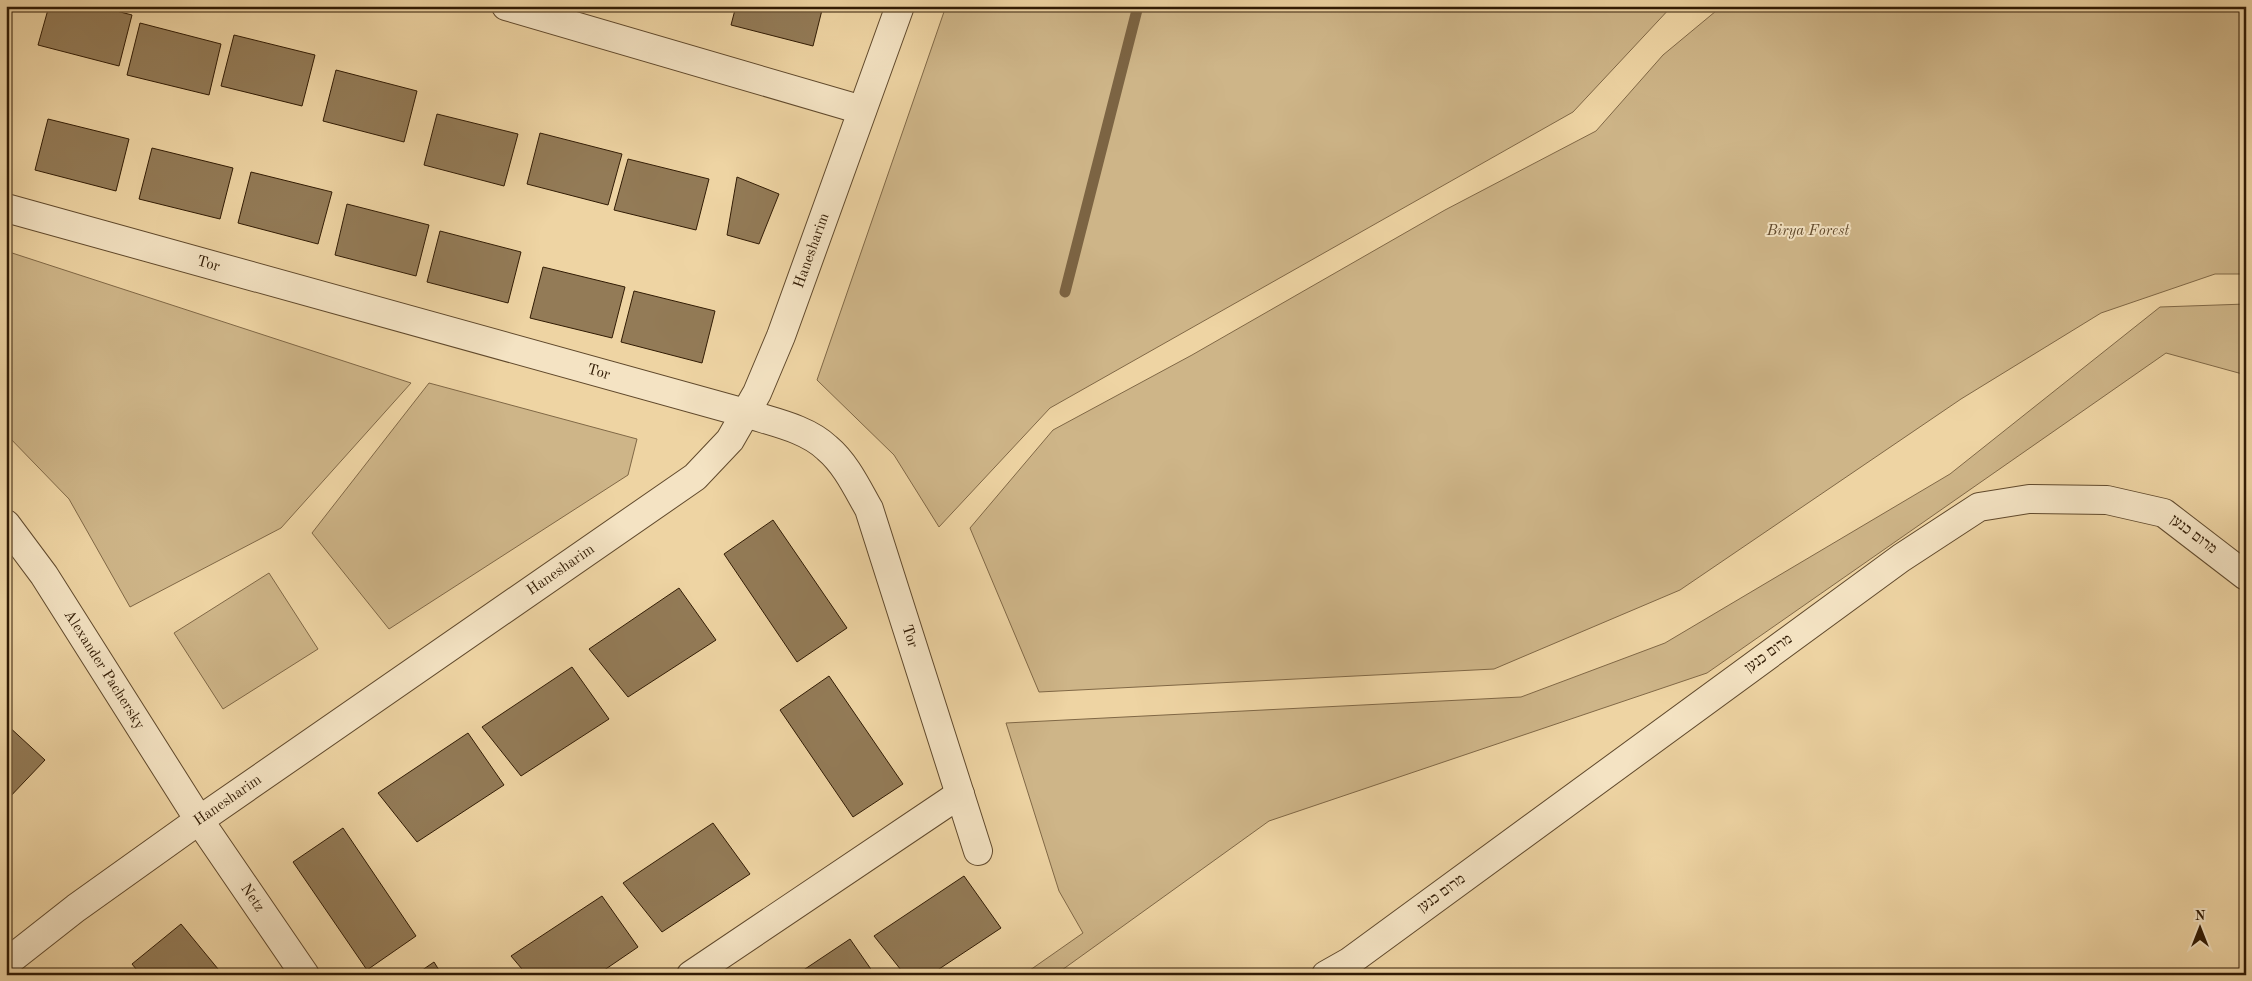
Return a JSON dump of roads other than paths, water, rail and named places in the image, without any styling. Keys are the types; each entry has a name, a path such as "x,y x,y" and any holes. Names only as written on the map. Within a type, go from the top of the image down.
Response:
{"street":[{"path":"506,6 862,110"},
{"name":"Hanesharim","path":"6,963 76,908 199,820 695,477 730,440 757,392 781,336 900,6"},
{"name":"Tor","path":"6,208 745,413 806,435 827,447 850,474 869,509 978,851"},
{"name":"מרום כנען","path":"1326,975 1349,962 1901,558 1980,507 2029,498 2107,500 2164,514 2246,576"},
{"name":"Alexander Pachersky","path":"6,524 44,575 199,820"},
{"path":"691,975 960,794"},
{"name":"Netz","path":"199,820 304,975"}],"waterway":[{"path":"1065,292 1138,6"}],"park label":[{"name":"Birya Forest","path":"1808,231"}]}
